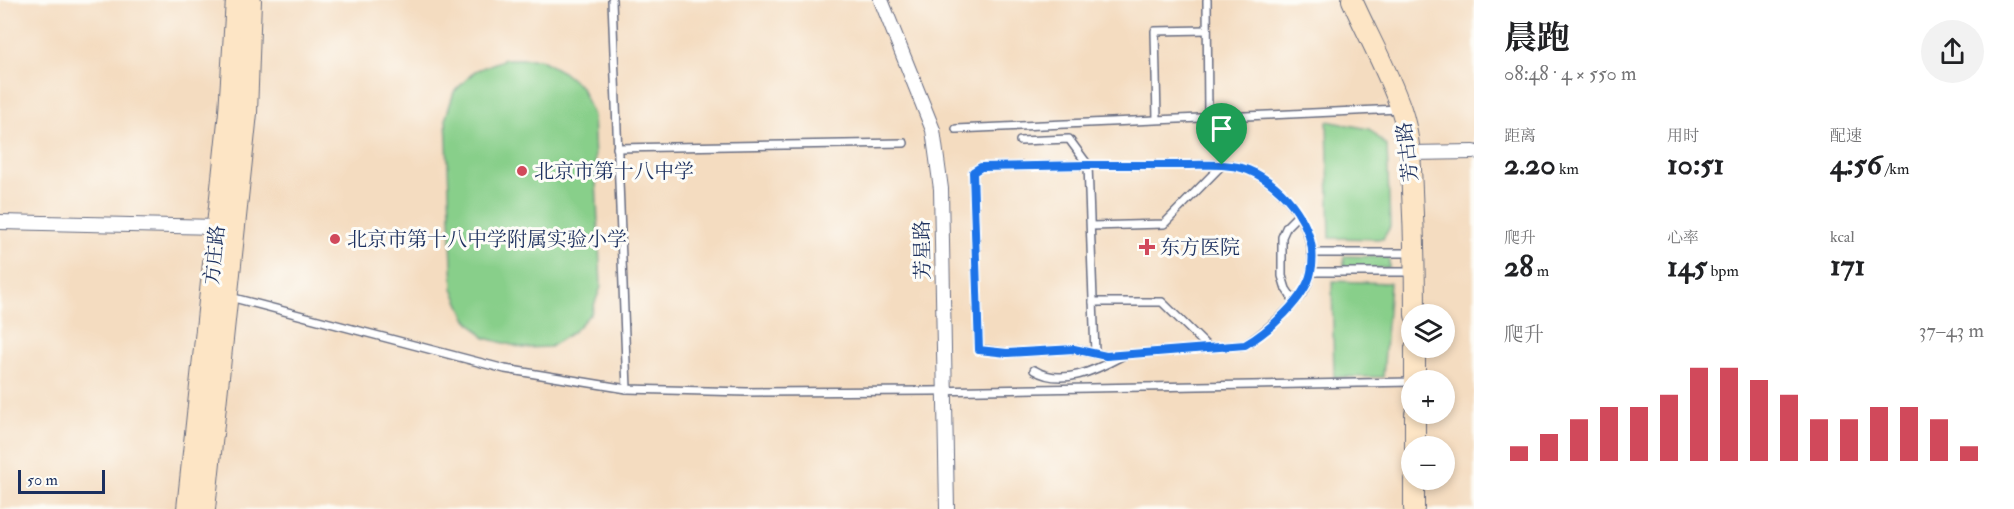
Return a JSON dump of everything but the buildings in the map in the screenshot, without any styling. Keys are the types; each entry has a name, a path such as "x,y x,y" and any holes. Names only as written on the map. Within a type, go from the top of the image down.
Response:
{"main road":[{"name":"方庄路","path":"187,509 229,112 236,0"},
{"name":"方庄路","path":"205,509 247,113 251,0"},
{"name":"芳古路","path":"1352,0 1401,109 1410,153 1415,304"},
{"path":"1414,490 1414,509"}],"street":[{"name":"芳星路","path":"881,0 933,130 941,189 947,509"},
{"path":"1410,153 1474,152"},
{"path":"0,222 217,227"}],"lane":[{"path":"612,0 627,389"},
{"path":"1207,0 1208,117"},
{"path":"1157,119 1155,31 1207,30"},
{"path":"956,129 1401,109"},
{"path":"1020,141 1069,139 1089,165 1095,353"},
{"path":"617,148 904,143"},
{"path":"1090,226 1164,224 1222,165"},
{"path":"1222,165 1247,169 1271,183 1294,206 1310,240 1311,272 1304,291 1263,335 1245,345 1106,356 1074,349 1007,353 979,350 973,172 981,167 1222,165"},
{"path":"1294,302 1286,289 1282,276 1282,237 1287,226 1298,215"},
{"path":"1311,253 1414,253"},
{"path":"1311,272 1415,272"},
{"path":"228,297 505,369 627,389 747,392 944,391 1401,381"},
{"path":"1093,302 1162,302 1209,348"},
{"path":"1034,370 1045,376 1072,377 1098,369 1124,355"}],"green space":[{"name":"北京市第十八中学","path":"505,59 539,59 563,72 581,87 593,116 601,287 591,313 573,332 550,347 523,348 485,338 466,318 453,289 446,117 454,92 475,71"},
{"path":"1327,121 1369,129 1387,146 1390,227 1383,239 1330,238"},
{"path":"1344,256 1389,257 1389,268 1344,268"},
{"path":"1332,281 1390,283 1383,377 1334,377"}],"place":[{"name":"北京市第十八中学","path":"522,171"},
{"name":"北京市第十八中学附属实验小学","path":"335,239"},
{"name":"东方医院","path":"1147,247"}],"route":[{"path":"1222,165 1247,169 1271,183 1294,206 1310,240 1311,272 1304,291 1263,335 1245,345 1106,356 1074,349 1007,353 979,350 973,172 981,167 1222,165"}]}
